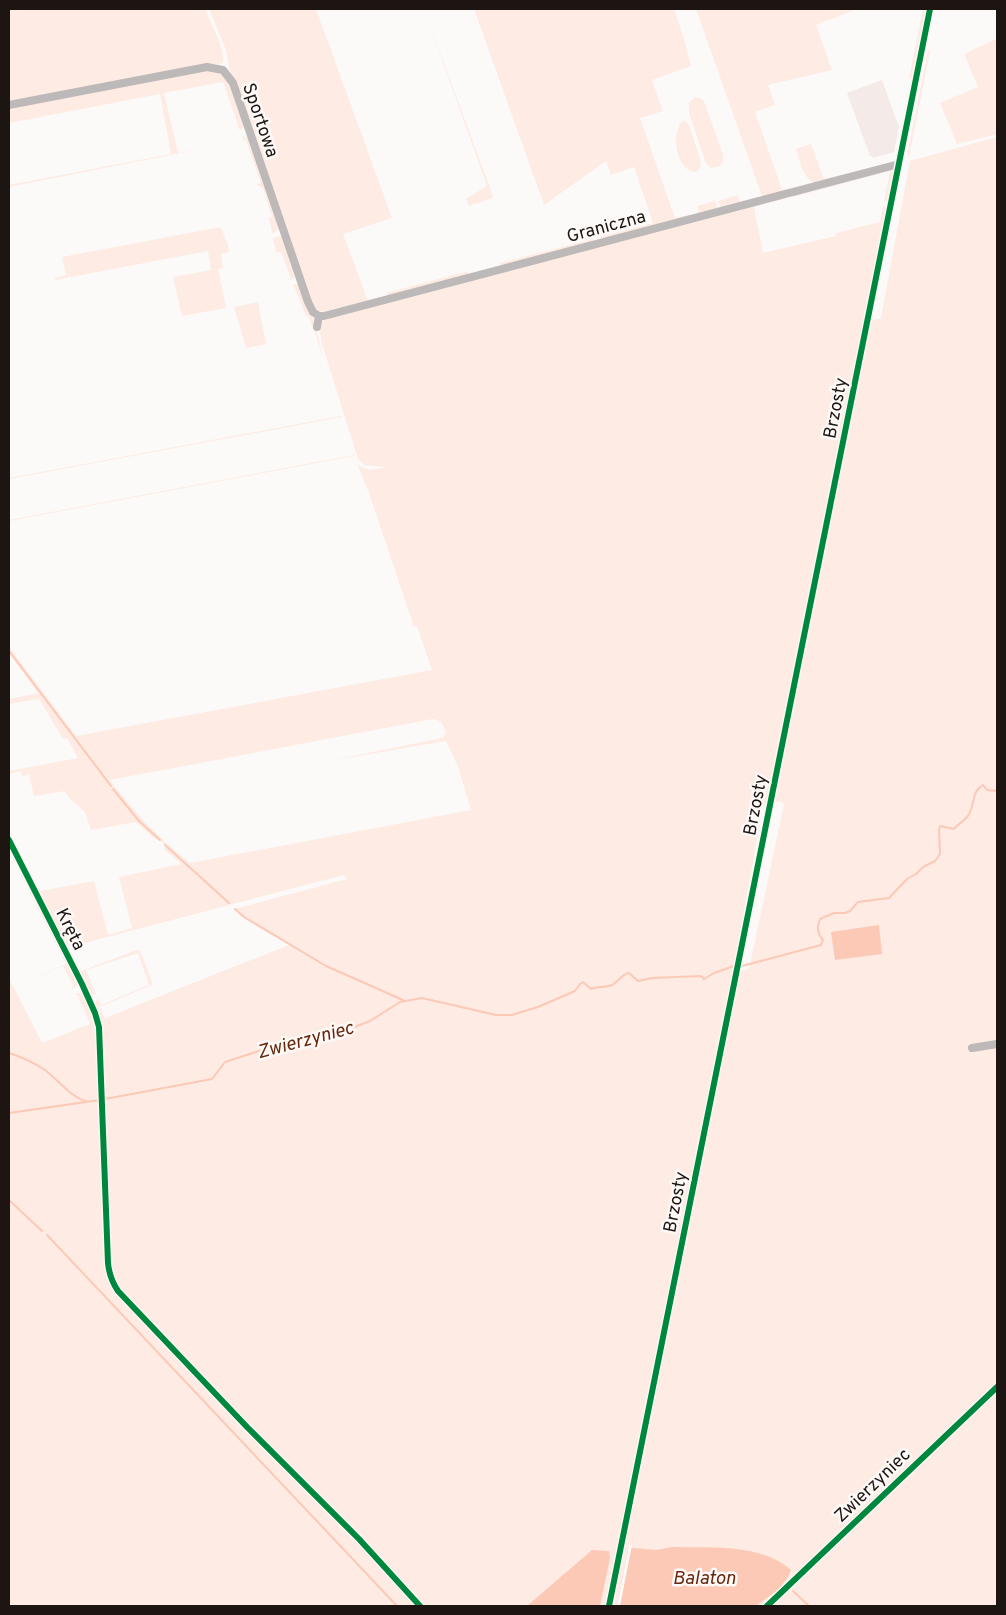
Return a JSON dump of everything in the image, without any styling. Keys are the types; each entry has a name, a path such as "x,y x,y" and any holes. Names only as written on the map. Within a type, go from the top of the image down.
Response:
{"street":[{"name":"Brzosty","path":"609,1606 930,9"},
{"name":"Sportowa","path":"9,104 207,67 223,70 233,83 308,302 313,312 319,316"},
{"name":"Graniczna","path":"319,316 899,164"},
{"path":"317,327 319,316"},
{"name":"Kręta","path":"9,840 82,984 95,1013 100,1033 108,1263 109,1273 114,1285 124,1298 247,1427 359,1539 420,1606"},
{"path":"972,1048 997,1044"},
{"name":"Zwierzyniec","path":"767,1606 997,1387"}],"shaded area":[{"path":"9,9 205,9 220,43 223,62 9,102"},
{"path":"209,9 316,9 392,218 343,234 368,301 324,312 319,311 311,304 229,68 226,50"},
{"path":"424,9 493,196 469,206 466,199 487,186"},
{"path":"474,9 674,9 691,66 652,80 663,111 640,118 675,218 689,215 688,217 601,240 599,237 653,223 634,167 611,175 606,161 544,205"},
{"path":"696,9 857,9 816,25 832,70 768,85 775,105 755,112 782,190 790,188 789,190 721,208 718,201 737,195 740,202 762,196"},
{"path":"923,9 927,9 913,77 909,78"},
{"path":"996,39 997,134 957,144 940,103 978,87 964,54"},
{"path":"928,51 930,51 909,157 907,155"},
{"path":"205,70 218,72 228,80 244,127 240,131 223,82 164,93 178,153 213,146 9,187 9,185 171,154 160,94 9,123 9,107"},
{"path":"882,80 899,127 894,152 873,158 870,156 847,93"},
{"path":"695,97 704,101 723,155 723,161 720,166 711,168 706,163 689,113 689,103"},
{"path":"683,120 689,125 701,162 697,172 690,171 684,166 677,151 677,134"},
{"path":"242,136 248,138 278,226 277,231 272,233 269,218 272,217 263,188 256,184 261,183 246,140 243,141"},
{"path":"997,137 997,1606 9,1606 9,979 42,1043 90,1024 78,996 75,994 83,992 95,1022 99,1103 106,1102 94,1004 98,998 101,1005 149,985 138,953 86,970 96,995 90,994 70,955 71,952 81,971 137,950 140,951 152,985 99,1007 105,1018 289,945 242,917 234,909 347,879 344,875 73,946 66,946 32,881 34,879 40,891 94,881 108,935 132,928 119,877 181,864 165,850 165,845 160,840 155,839 136,822 91,830 85,812 71,800 65,791 34,796 29,775 22,776 21,771 9,774 9,771 78,758 67,738 63,739 39,699 9,704 9,699 38,693 9,653 9,647 76,736 432,670 417,626 412,627 413,624 357,463 366,469 385,467 364,465 358,459 322,344 320,333 323,321 326,318 786,197 754,207 763,253 836,236 836,233 880,222 883,206 886,208 863,323 881,318 910,161","holes":["433,719 441,722 443,726 446,734 442,738 328,761 446,741 458,767 471,810 190,863 147,824 110,780","780,801 784,804 749,969 733,972 763,806"]},
{"path":"811,144 824,179 867,168 814,183 804,172 796,149"},
{"path":"890,170 894,174 889,200 884,202 890,171 793,197 793,195"},
{"path":"715,201 718,209 696,213 699,212 697,206"},
{"path":"221,227 229,252 221,254 223,268 218,269 226,308 182,316 173,277 211,270 208,251 55,280 55,278 66,275 62,257"},
{"path":"280,236 295,278 291,279 281,252 276,252 273,238"},
{"path":"593,239 593,242 501,266 500,263"},
{"path":"468,272 468,275 388,296 386,293"},
{"path":"293,284 298,285 315,323 324,361 316,335"},
{"path":"258,302 266,344 246,348 234,307"},
{"path":"342,417 9,479 9,478"},
{"path":"354,456 9,521 9,520"},
{"path":"9,846 79,984 72,989 73,985 63,966 13,986 66,964 9,851"}],"water":[{"path":"879,925 882,954 835,960 831,932"},
{"name":"Balaton","path":"672,1547 750,1551 778,1561 791,1570 779,1589 756,1606 617,1606 628,1549 656,1550"},
{"path":"592,1550 609,1551 610,1558 600,1606 527,1606"}],"pier":[{"path":"629,1545 632,1545 620,1606 617,1606"}],"waterway":[{"path":"9,651 111,786"},
{"name":"Zwierzyniec","path":"742,966 821,945 823,940 818,930 820,919 834,913 850,911 858,902 889,898 907,879 935,861 940,854 940,826 954,829 964,820 971,810 977,791 983,785 987,790 997,791"},
{"path":"113,789 139,821 160,840"},
{"path":"165,845 229,903"},
{"path":"235,909 244,917 326,966 403,1000"},
{"name":"Zwierzyniec","path":"105,1099 212,1079 225,1062 314,1033 334,1035 370,1021 400,1002 422,998 496,1015 512,1015 538,1007 575,991 583,982 591,989 607,986 612,985 629,973 638,981 653,978 701,976 704,979 714,973 734,966"},
{"path":"9,1053 41,1067 70,1092 86,1101"},
{"name":"Zwierzyniec","path":"9,1113 100,1100"},
{"path":"9,1200 42,1231"},
{"path":"47,1235 397,1606"},
{"path":"793,1591 809,1606"}],"cycle path":[{"path":"609,1606 930,9"},
{"path":"9,840 82,984 99,1027 108,1263 114,1284 118,1291 247,1427 359,1539 420,1606"},
{"path":"767,1606 997,1387"}]}
